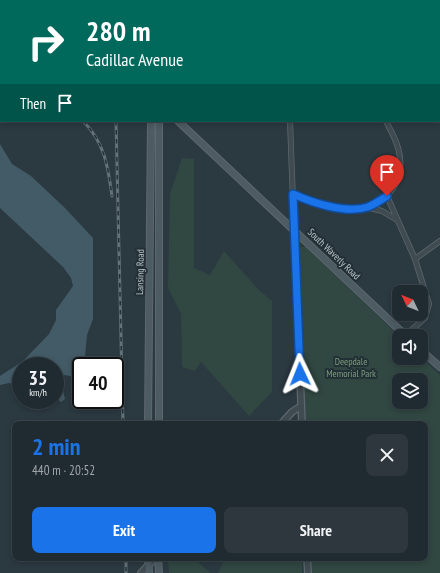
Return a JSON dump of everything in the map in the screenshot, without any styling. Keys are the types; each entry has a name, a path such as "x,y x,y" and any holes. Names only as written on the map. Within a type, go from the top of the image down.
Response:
{"main road":[{"name":"Lansing Road","path":"148,421 151,122"},
{"name":"Lansing Road","path":"159,122 159,421"},
{"name":"South Waverly Road","path":"179,122 399,329"},
{"path":"428,356 440,367"},
{"path":"148,561 148,573"},
{"path":"158,561 159,573"}],"street":[{"path":"290,122 302,421"},
{"path":"366,207 387,196 398,180 400,172 400,158 397,144 386,122"},
{"path":"293,194 323,206 366,207 382,211 397,220"},
{"path":"387,196 415,258 429,304 429,310 425,318 413,329"},
{"path":"415,258 440,241"},
{"path":"284,421 292,412 301,406"},
{"path":"141,573 152,561"},
{"path":"307,561 308,573"}],"green space":[{"path":"182,158 194,159 194,268 210,275 224,251 259,290 272,301 272,392 249,416 201,362 195,371 182,367 181,314 168,288 170,194"},
{"name":"Deepdale Memorial Park","path":"301,247 306,247 392,329 392,365 428,365 428,364 440,375 440,573 311,573 311,561 428,561 428,421 305,421 299,250"},
{"path":"168,561 197,561 211,573 169,573"},
{"path":"224,561 302,561 302,573 218,573"}],"water":[{"path":"0,144 12,164 31,176 65,208 93,238 93,319 87,335 85,357 72,357 72,376 64,375 64,357 27,357 49,334 56,320 56,310 73,286 71,278 63,267 0,208"},
{"path":"12,368 12,384 0,385 0,376"}],"railway":[{"path":"84,122 101,147 107,165 112,196"},
{"path":"116,122 123,421"},
{"path":"126,561 126,573"}],"route":[{"path":"300,374 293,194 323,206 347,208 373,205 387,196"}]}
